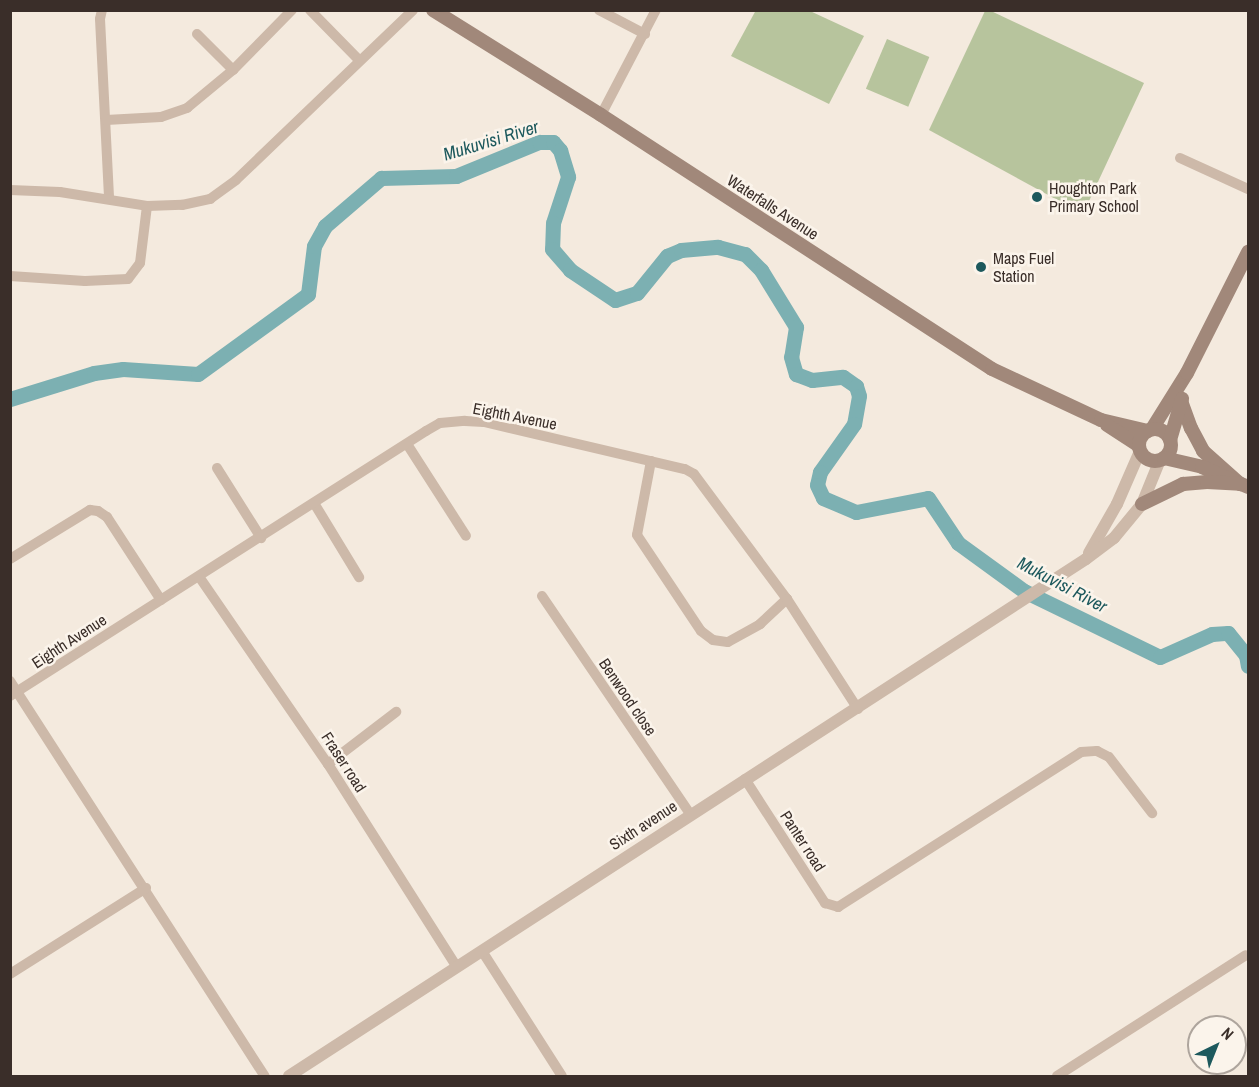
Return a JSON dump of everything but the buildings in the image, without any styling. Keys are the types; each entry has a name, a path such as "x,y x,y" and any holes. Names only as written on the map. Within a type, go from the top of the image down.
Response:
{"main road":[{"name":"Waterfalls Avenue","path":"434,10 601,115 992,369 1101,420 1139,449"},
{"path":"1244,486 1202,467 1162,459 1150,460 1139,449 1141,437 1150,430 1186,373 1248,252"},
{"path":"1162,459 1170,448 1186,373"},
{"path":"1181,401 1203,451 1244,486"},
{"name":"Waterfalls Avenue","path":"1101,420 1150,430"},
{"path":"1150,430 1163,431 1170,441 1202,467"},
{"path":"1142,504 1183,484 1207,482 1244,486"}],"street":[{"path":"102,10 100,19 109,199"},
{"path":"106,120 160,117 174,113 200,99 233,70 292,10"},
{"path":"310,10 359,60"},
{"path":"10,190 60,192 147,206 197,203 224,190 413,10"},
{"path":"599,10 645,34"},
{"path":"601,115 656,10"},
{"path":"197,34 233,70"},
{"path":"1180,158 1248,189"},
{"path":"10,276 85,281 128,279 141,263 147,206"},
{"name":"Eighth Avenue","path":"14,694 161,600 200,578 440,423 453,421 484,422 685,469 698,478 787,599 858,709"},
{"path":"407,444 466,536"},
{"path":"1086,559 1118,504 1139,449"},
{"name":"Sixth avenue","path":"289,1077 690,814 858,709 1086,559 1114,538 1142,504 1162,459"},
{"path":"651,462 637,535 701,631 713,640 728,642 760,624 787,599"},
{"path":"217,468 261,538"},
{"path":"314,503 359,577"},
{"path":"10,559 90,510 98,511 107,517 161,600"},
{"name":"Fraser road","path":"200,578 328,764 457,967"},
{"name":"Benwood close","path":"542,596 690,814"},
{"path":"10,681 14,694 146,888 265,1077"},
{"path":"328,764 396,712"},
{"name":"Panter road","path":"745,779 825,903 833,907 843,906 1081,752 1097,751 1109,757 1152,813"},
{"path":"10,974 146,888"},
{"path":"482,951 562,1077"},
{"path":"1057,1077 1246,956"}],"green space":[{"path":"756,10 810,11 864,36 829,104 731,56"},
{"path":"985,11 991,11 1144,83 1083,214 929,130"},
{"path":"887,39 929,57 908,107 866,89"}],"waterway":[{"name":"Mukuvisi River","path":"10,399 94,373 123,369 198,374 308,294 314,246 325,226 381,178 456,176 539,142 553,142 560,150 568,177 553,223 552,249 570,270 615,300 637,293 667,256 681,250 718,247 745,254 761,270 796,327 791,357 796,374 812,380 843,377 856,386 859,396 854,424 820,472 817,485 823,498 856,512 928,498 958,543 1024,591 1160,657 1212,634 1228,633 1246,655 1248,666"}],"place":[{"name":"Houghton Park Primary School","path":"1037,197"},
{"name":"Maps Fuel Station","path":"981,267"}]}
